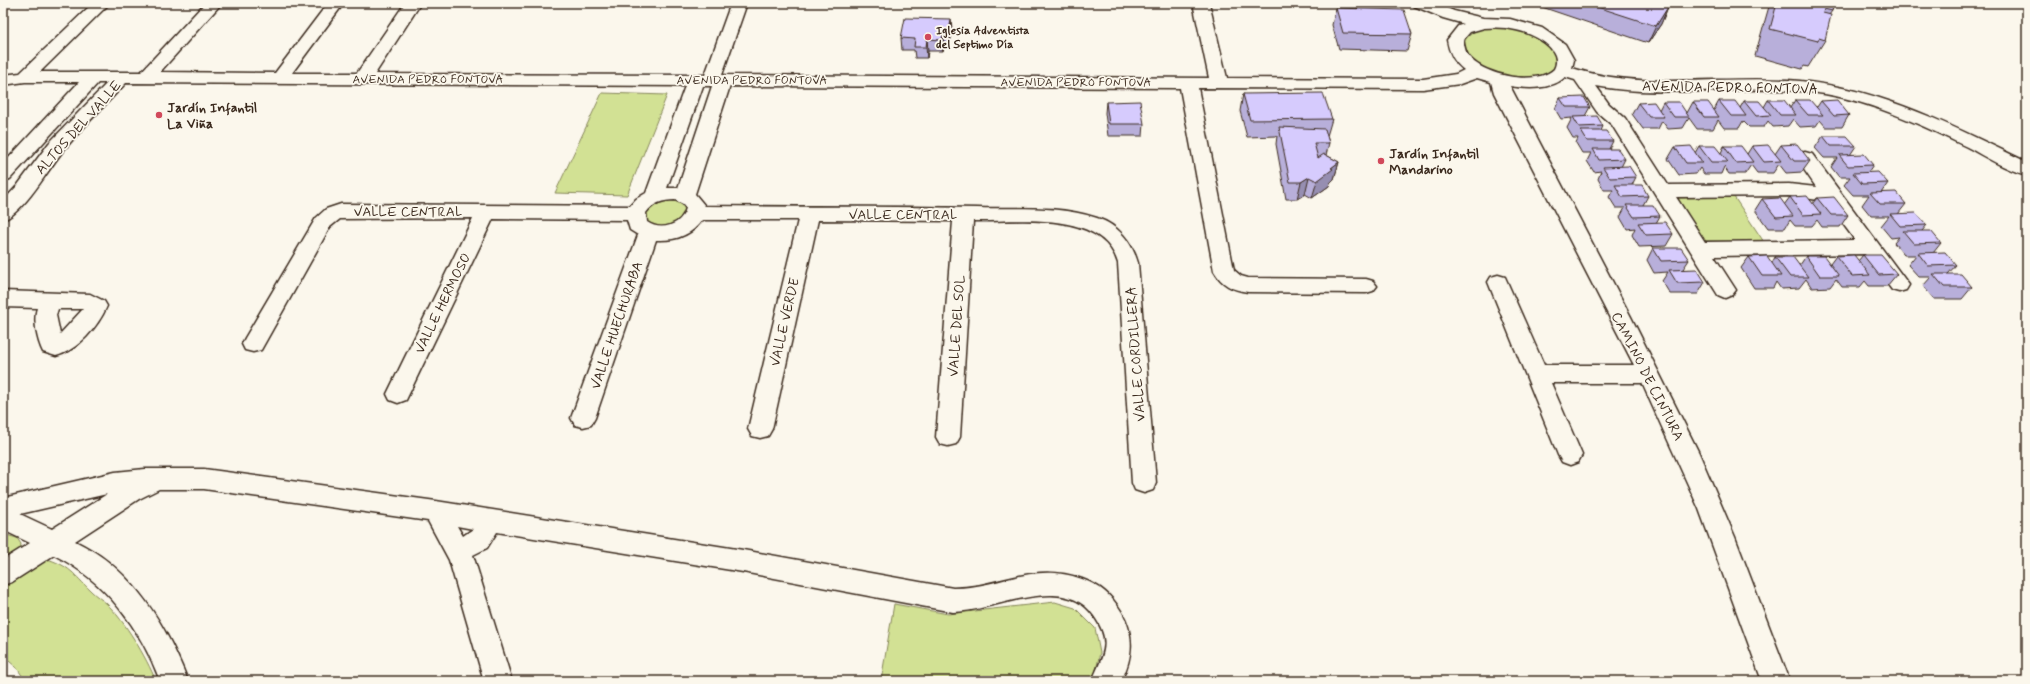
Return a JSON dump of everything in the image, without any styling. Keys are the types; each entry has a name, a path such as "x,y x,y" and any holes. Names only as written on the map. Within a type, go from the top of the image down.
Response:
{"street":[{"path":"25,77 102,3"},
{"path":"146,78 214,3"},
{"path":"280,78 336,3"},
{"path":"363,78 413,3"},
{"path":"654,197 711,80 739,3"},
{"path":"1201,3 1219,83"},
{"path":"1420,3 1449,15 1483,23 1516,25 1531,29 1548,37 1564,53 1566,65 1563,71 1551,79 1542,82 1514,83 1488,76 1462,60 1439,24 1420,3"},
{"path":"1455,47 1455,40 1464,29 1483,23"},
{"name":"AVENIDA PEDRO FONTOVA","path":"1563,71 1605,83 1630,85 1792,86 1842,92 1885,104 2027,169"},
{"name":"AVENIDA PEDRO FONTOVA","path":"3,73 25,77"},
{"name":"AVENIDA PEDRO FONTOVA","path":"3,80 25,77 122,77 1436,84 1460,79 1488,76"},
{"name":"CAMINO DE CINTURA","path":"1488,76 1507,100 1648,374 1687,454 1736,571 1776,681"},
{"name":"ALTOS DEL VALLE","path":"3,175 94,77"},
{"name":"ALTOS DEL VALLE","path":"3,213 24,190 56,147 122,77"},
{"path":"1581,77 1603,108 1619,122 1725,290"},
{"path":"685,196 711,80"},
{"path":"1188,82 1226,275 1236,283 1248,285 1366,286"},
{"path":"1605,83 1619,108 1619,122"},
{"path":"70,102 99,102"},
{"path":"1805,158 1899,285"},
{"path":"1663,191 1789,190 1832,195"},
{"path":"670,194 685,196 694,203 695,213 688,224 678,230 665,233 649,232 637,225 636,213 640,206 654,197 670,194"},
{"name":"VALLE CENTRAL","path":"253,344 323,223 333,214 348,210 636,213"},
{"name":"VALLE HERMOSO","path":"398,394 486,212"},
{"name":"VALLE CENTRAL","path":"695,213 963,214 1069,219 1089,223 1107,231"},
{"name":"VALLE VERDE","path":"760,429 809,214"},
{"name":"VALLE DEL SOL","path":"948,437 963,214"},
{"name":"VALLE CORDILLERA","path":"1107,231 1120,244 1128,263 1144,483"},
{"name":"VALLE HUECHURABA","path":"583,418 649,232"},
{"path":"1700,249 1871,247"},
{"path":"1498,282 1570,455"},
{"path":"3,299 50,300"},
{"path":"1536,374 1648,374"},
{"path":"3,574 130,492 160,479"},
{"path":"3,508 98,485 129,480 204,479 436,512 743,561 953,600 978,599 1035,584 1061,585 1079,590 1096,599 1107,612 1114,626 1118,640 1118,654 1115,667 1106,681"},
{"path":"436,512 461,558 498,681"},
{"path":"3,519 26,527 79,555 108,579 135,606 165,653 174,681"},
{"path":"456,550 465,548 480,539 488,527 488,520"}],"green space":[{"path":"1493,27 1514,29 1535,35 1544,40 1551,47 1555,55 1556,66 1546,73 1532,77 1515,77 1483,69 1472,61 1465,50 1466,38 1476,30"},
{"path":"602,93 667,95 627,195 555,193"},
{"path":"1734,197 1764,242 1703,241 1675,198"},
{"path":"664,200 678,202 683,206 686,213 677,222 668,227 658,227 645,224 643,213 648,207"},
{"path":"3,534 17,538 21,544 19,554 3,565"},
{"path":"44,558 66,567 93,593 106,603 120,619 134,640 147,661 156,681 26,681 16,667 3,656 3,585"},
{"path":"1055,602 1075,608 1095,628 1100,653 1094,678 1087,681 881,681 894,604 948,614"}],"building":[{"path":"1585,3 1655,3 1668,7 1656,26"},
{"path":"1777,3 1834,3 1832,11 1824,9 1823,13 1831,15 1825,40 1819,38 1818,41 1770,29"},
{"path":"1336,8 1404,10 1412,34 1343,33"},
{"path":"905,18 951,19 949,33 943,32 942,40 927,39 926,47 914,47 915,39 901,38"},
{"path":"1323,93 1332,119 1250,120 1243,94"},
{"path":"1584,97 1590,107 1566,107 1560,98"},
{"path":"1768,100 1784,100 1796,115 1780,115"},
{"path":"1795,100 1810,100 1823,115 1808,115"},
{"path":"1837,100 1849,115 1834,116 1821,101"},
{"path":"1140,101 1144,124 1109,124 1106,102"},
{"path":"1719,101 1735,101 1746,116 1731,116"},
{"path":"1744,101 1759,101 1771,115 1756,116"},
{"path":"1654,102 1664,117 1649,117 1638,103"},
{"path":"1663,102 1679,102 1689,117 1674,117"},
{"path":"1693,102 1708,102 1719,117 1704,117"},
{"path":"1597,116 1603,126 1579,127 1573,117"},
{"path":"1279,127 1325,129 1329,143 1314,143 1318,158 1324,154 1339,162 1331,168 1333,169 1317,181 1309,177 1301,182 1290,182"},
{"path":"1581,131 1606,131 1613,141 1587,141"},
{"path":"1823,136 1847,136 1856,146 1831,146"},
{"path":"1797,144 1810,161 1794,161 1781,145"},
{"path":"1768,145 1781,161 1764,162 1752,146"},
{"path":"1691,146 1702,163 1686,163 1675,147"},
{"path":"1699,146 1715,146 1728,162 1711,162"},
{"path":"1724,146 1741,146 1753,162 1736,163"},
{"path":"1593,149 1618,149 1625,159 1599,160"},
{"path":"1864,154 1873,165 1848,166 1839,155"},
{"path":"1629,166 1636,177 1610,178 1603,167"},
{"path":"1878,172 1888,183 1862,184 1853,173"},
{"path":"1615,185 1642,185 1648,196 1622,197"},
{"path":"1896,192 1906,204 1880,204 1870,193"},
{"path":"1807,196 1821,214 1803,215 1790,197"},
{"path":"1834,197 1848,215 1831,215 1817,198"},
{"path":"1780,198 1793,216 1776,217 1762,199"},
{"path":"1626,205 1653,205 1660,216 1634,217"},
{"path":"1916,213 1927,225 1900,226 1890,214"},
{"path":"1665,222 1673,234 1646,235 1638,223"},
{"path":"1903,231 1931,231 1941,243 1914,244"},
{"path":"1653,248 1681,248 1689,260 1661,261"},
{"path":"1945,252 1956,265 1928,266 1918,253"},
{"path":"1854,255 1870,275 1852,276 1836,256"},
{"path":"1863,255 1881,255 1897,274 1879,275"},
{"path":"1767,256 1781,276 1762,276 1749,257"},
{"path":"1806,256 1824,256 1839,276 1820,276"},
{"path":"1775,257 1793,257 1808,277 1790,277"},
{"path":"1697,269 1705,282 1677,283 1669,270"},
{"path":"1933,274 1961,274 1972,287 1944,287"}],"place":[{"name":"Iglesia Adventista del Septimo Día","path":"928,37"},
{"name":"Jardín Infantil La Viña","path":"159,115"},
{"name":"Jardín Infantil Mandarino","path":"1381,161"}]}
